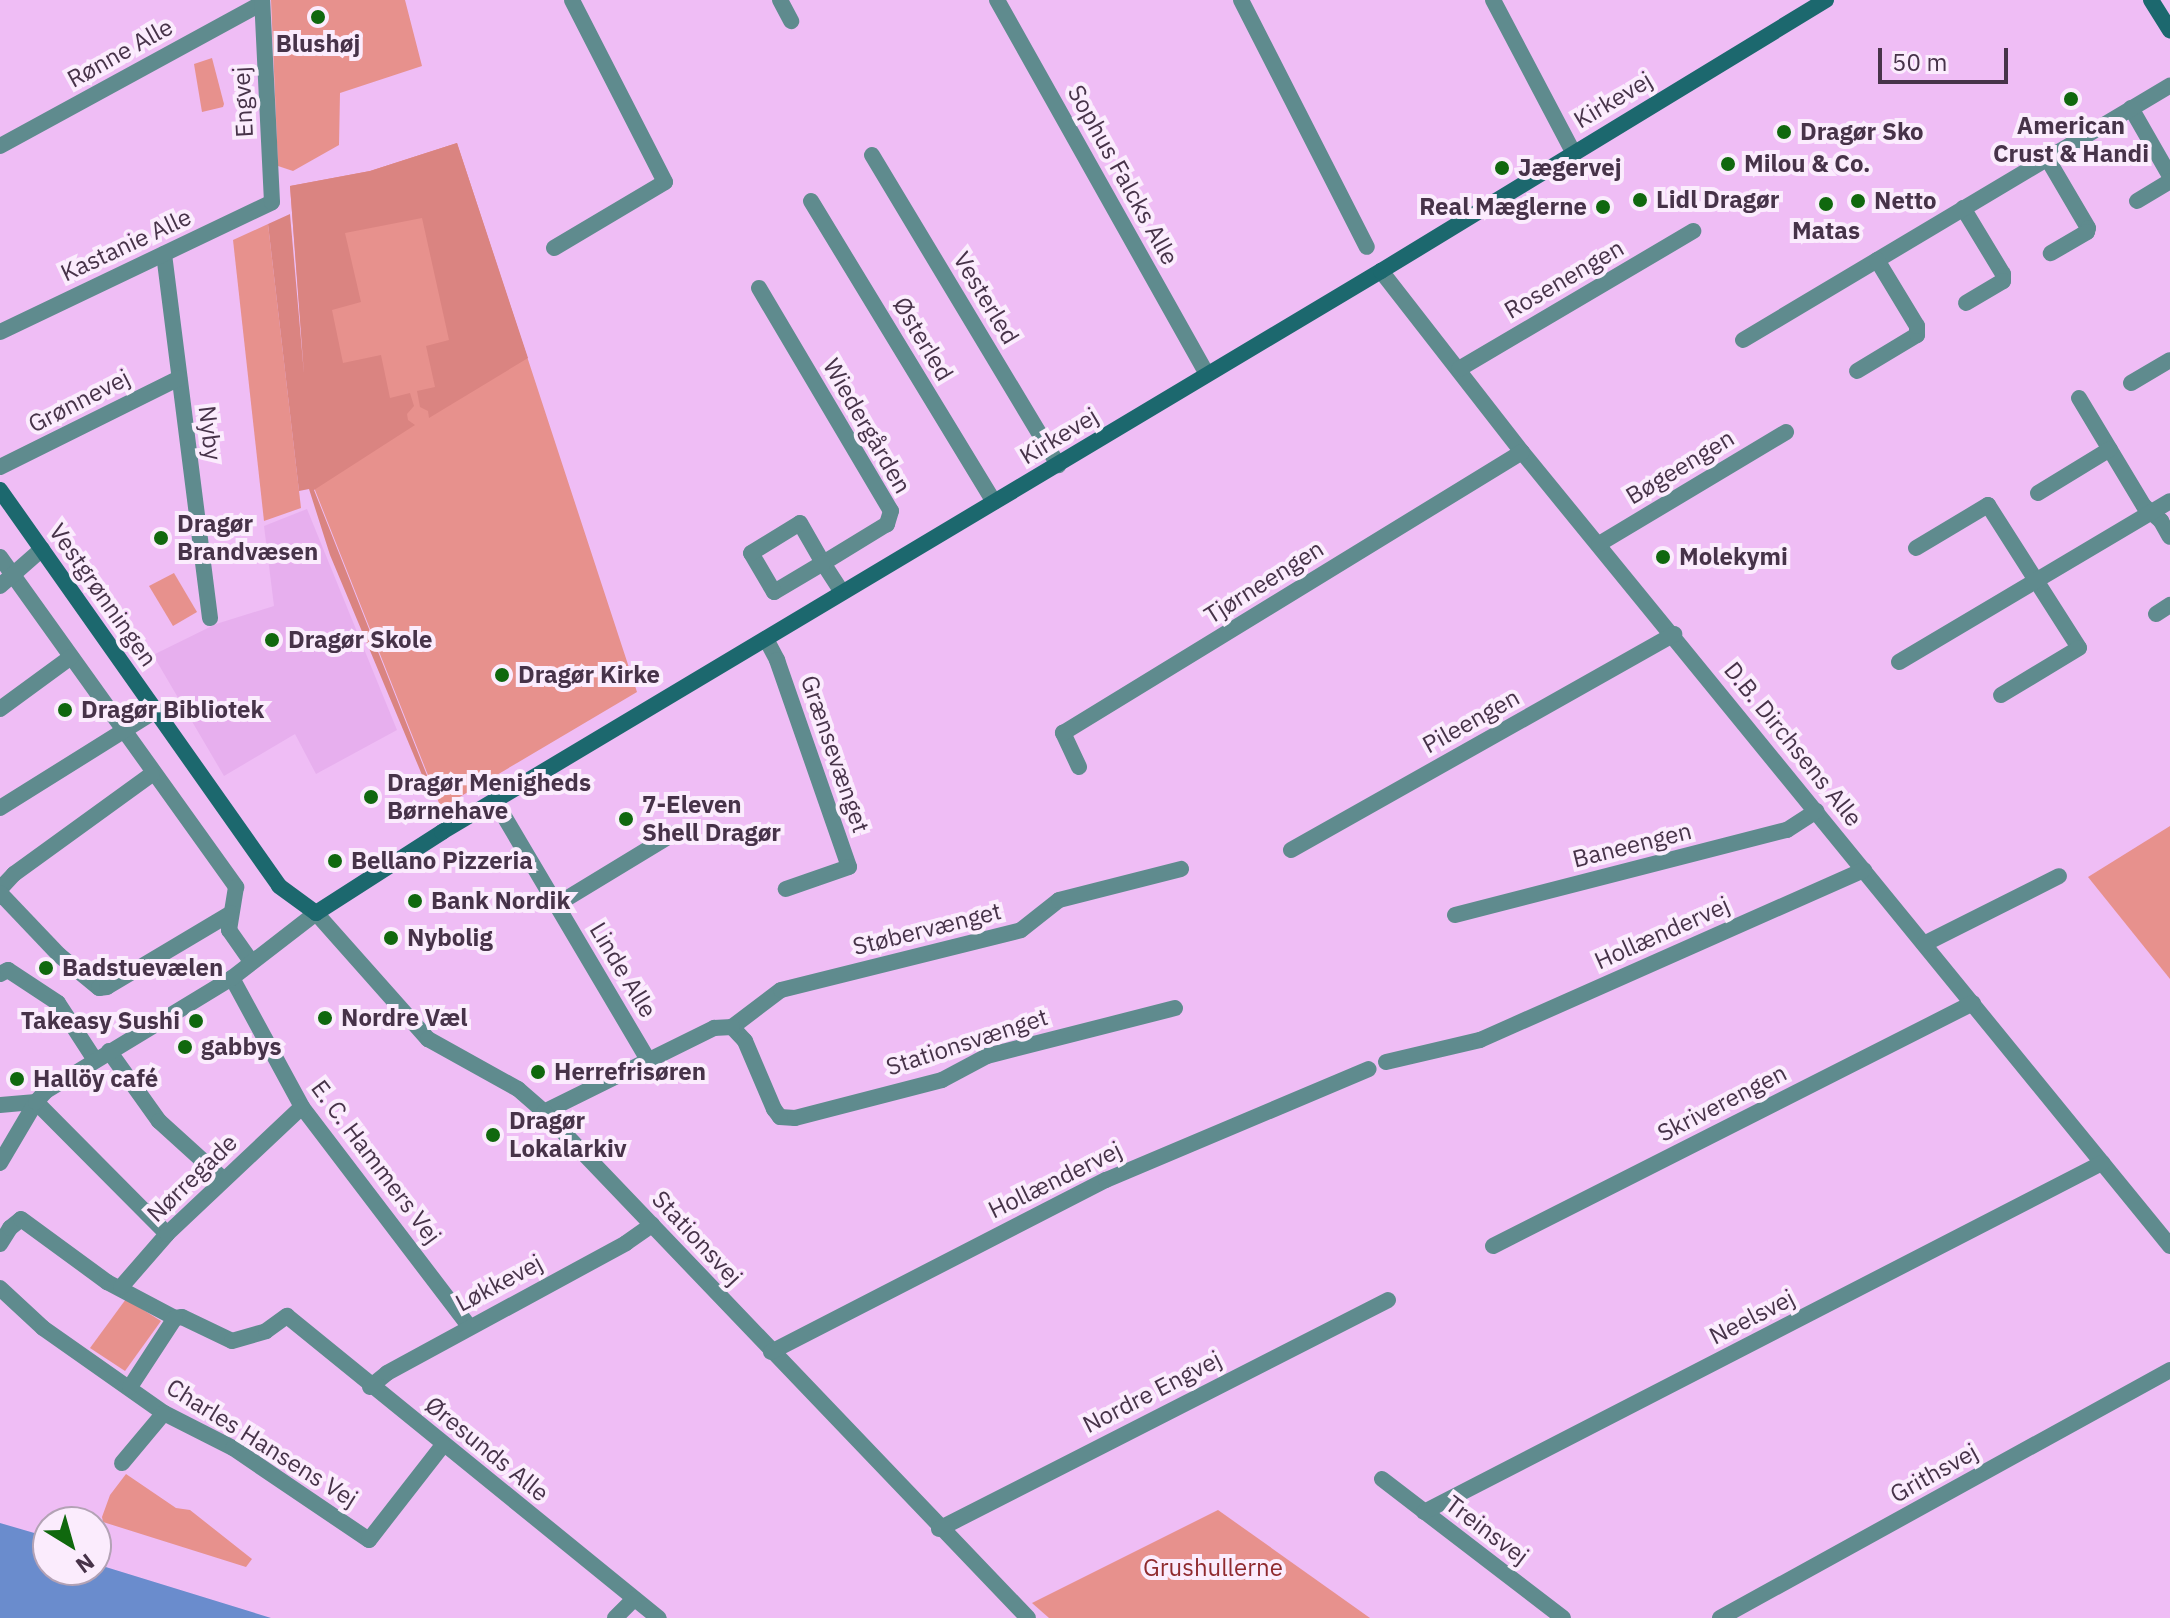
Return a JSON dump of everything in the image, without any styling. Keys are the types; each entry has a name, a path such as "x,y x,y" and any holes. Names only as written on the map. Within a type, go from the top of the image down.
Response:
{"main road":[{"name":"Kirkevej","path":"316,913 495,801 1381,271 1826,0"},
{"path":"2151,0 2170,30"},
{"name":"Vestgrønningen","path":"0,490 279,886 316,913"}],"street":[{"path":"554,248 665,182 572,0"},
{"path":"780,0 791,21"},
{"name":"Sophus Falcks Alle","path":"997,0 1207,374"},
{"path":"1241,0 1367,247"},
{"path":"1493,0 1573,152"},
{"name":"Rønne Alle","path":"0,146 262,1"},
{"name":"Engvej","path":"262,1 272,202"},
{"path":"1743,340 2170,85"},
{"path":"2131,108 2170,179 2137,201"},
{"name":"Vesterled","path":"872,155 1058,465"},
{"path":"2047,158 2088,228 2087,232 2051,253"},
{"name":"Østerled","path":"811,201 994,502"},
{"name":"Kastanie Alle","path":"0,332 272,202"},
{"path":"1963,208 2003,274 2003,281 1966,303"},
{"name":"Rosenengen","path":"1459,369 1693,231"},
{"name":"Nyby","path":"164,254 210,618"},
{"path":"1857,371 1917,335 1917,326 1877,260"},
{"name":"D.B. Dirchsens Alle","path":"1381,271 1522,452 1674,634 2170,1246"},
{"name":"Wiedergården","path":"759,288 891,511 887,524 823,563 774,592 751,553 800,523 823,563 842,592"},
{"path":"2131,383 2170,360"},
{"name":"Grønnevej","path":"0,467 179,378"},
{"path":"2079,398 2150,513 2161,521 2170,537"},
{"name":"Bøgeengen","path":"1599,544 1786,432"},
{"path":"2038,493 2110,449"},
{"name":"Tjørneengen","path":"1079,767 1063,733 1522,452"},
{"path":"1899,662 2170,501"},
{"path":"1916,548 1988,505 2079,648 2001,695"},
{"path":"6,580 42,549"},
{"path":"0,557 6,580 71,657 236,887 229,930 251,962"},
{"name":"Pileengen","path":"1291,850 1674,634"},
{"name":"Grænsevænget","path":"766,639 777,660 849,867 786,889"},
{"path":"0,709 71,657"},
{"path":"0,808 155,711"},
{"path":"152,774 14,874 0,891 59,955 99,988 107,987 200,928 231,913"},
{"name":"Linde Alle","path":"495,801 648,1060"},
{"name":"Baneengen","path":"1455,915 1787,830 1816,811"},
{"path":"556,905 673,834"},
{"name":"Støbervænget","path":"732,1027 781,990 1021,930 1059,900 1181,869"},
{"name":"Hollændervej","path":"1386,1062 1480,1040 1864,870"},
{"path":"1924,944 2059,876"},
{"path":"0,1163 36,1102 102,1056 232,978 316,913"},
{"name":"Stationsvej","path":"316,913 428,1039 518,1089 544,1112 939,1529 1028,1618"},
{"path":"0,974 8,970 58,1003 159,1121 223,1179"},
{"name":"E. C. Hammers Vej","path":"232,978 302,1107 469,1326"},
{"name":"Skriverengen","path":"1493,1246 1973,1003"},
{"name":"Stationsvænget","path":"732,1027 745,1041 774,1109 780,1117 795,1118 942,1080 987,1056 1175,1008"},
{"path":"544,1112 714,1028 732,1027"},
{"name":"Hollændervej","path":"771,1352 1106,1180 1369,1069"},
{"path":"0,1105 36,1102 167,1234"},
{"name":"Nørregade","path":"121,1287 167,1234 302,1107"},
{"name":"Neelsvej","path":"1424,1512 2102,1163"},
{"path":"0,1244 10,1228 21,1219 107,1282 175,1318 130,1387"},
{"name":"Løkkevej","path":"370,1387 387,1373 626,1243 652,1225"},
{"name":"Charles Hansens Vej","path":"0,1288 43,1328 164,1413 233,1448 369,1540 443,1445"},
{"name":"Nordre Engvej","path":"939,1529 1388,1300"},
{"name":"Øresunds Alle","path":"175,1318 182,1317 232,1341 266,1331 287,1316 370,1387 659,1618"},
{"name":"Grithsvej","path":"1720,1618 2170,1370"},
{"path":"122,1463 164,1413"},
{"name":"Treinsvej","path":"1382,1479 1563,1618"},
{"path":"615,1618 634,1599"}],"shaded area":[{"path":"457,143 528,358 429,418 428,411 420,407 417,391 435,387 426,346 449,340 422,218 345,233 361,302 332,310 343,363 381,355 390,398 410,393 414,406 407,414 408,420 415,425 314,490 434,793 430,794 330,555 309,489 299,491 268,224 290,214 304,374 290,186 370,171"},
{"name":"Dragør Skole","path":"307,509 397,730 316,774 295,734 224,776 153,655 216,624 274,606 264,526"}],"green space":[{"path":"271,0 405,0 422,66 340,93 339,145 293,171 278,166"},
{"path":"212,58 224,104 223,107 202,112 194,64"},
{"name":"Dragør Kirke","path":"457,143 637,692 441,808 313,485 290,186 370,171"},
{"path":"268,224 301,508 264,521 233,240"},
{"path":"174,573 197,612 173,626 149,586"},
{"path":"2170,826 2170,979 2088,877"},
{"path":"126,1299 161,1321 125,1371 90,1348"},
{"path":"126,1474 176,1508 190,1510 252,1559 246,1567 112,1525 112,1506 106,1506 110,1495"},
{"name":"Grushullerne","path":"1218,1510 1370,1618 1049,1618 1032,1603"}],"water":[{"path":"0,1523 32,1532 32,1586 112,1586 112,1569 271,1618 0,1618"}],"place":[{"name":"Blushøj","path":"318,17"},
{"name":"American Crust & Handi","path":"2071,99"},
{"name":"Dragør Sko","path":"1784,132"},
{"name":"Milou & Co.","path":"1728,164"},
{"name":"Jægervej","path":"1502,168"},
{"name":"Lidl Dragør","path":"1640,200"},
{"name":"Netto","path":"1858,201"},
{"name":"Matas","path":"1826,204"},
{"name":"Real Mæglerne","path":"1603,207"},
{"name":"Dragør Brandvæsen","path":"161,538"},
{"name":"Molekymi","path":"1663,557"},
{"name":"Dragør Skole","path":"272,640"},
{"name":"Dragør Kirke","path":"502,675"},
{"name":"Dragør Bibliotek","path":"65,710"},
{"name":"Dragør Menigheds Børnehave","path":"371,797"},
{"name":"7-Eleven Shell Dragør","path":"626,819"},
{"name":"Bellano Pizzeria","path":"335,861"},
{"name":"Bank Nordik","path":"415,901"},
{"name":"Nybolig","path":"391,938"},
{"name":"Badstuevælen","path":"46,968"},
{"name":"Nordre Væl","path":"325,1018"},
{"name":"Takeasy Sushi","path":"196,1021"},
{"name":"gabbys","path":"185,1047"},
{"name":"Herrefrisøren","path":"538,1072"},
{"name":"Hallöy café","path":"17,1079"},
{"name":"Dragør Lokalarkiv","path":"493,1135"}]}
